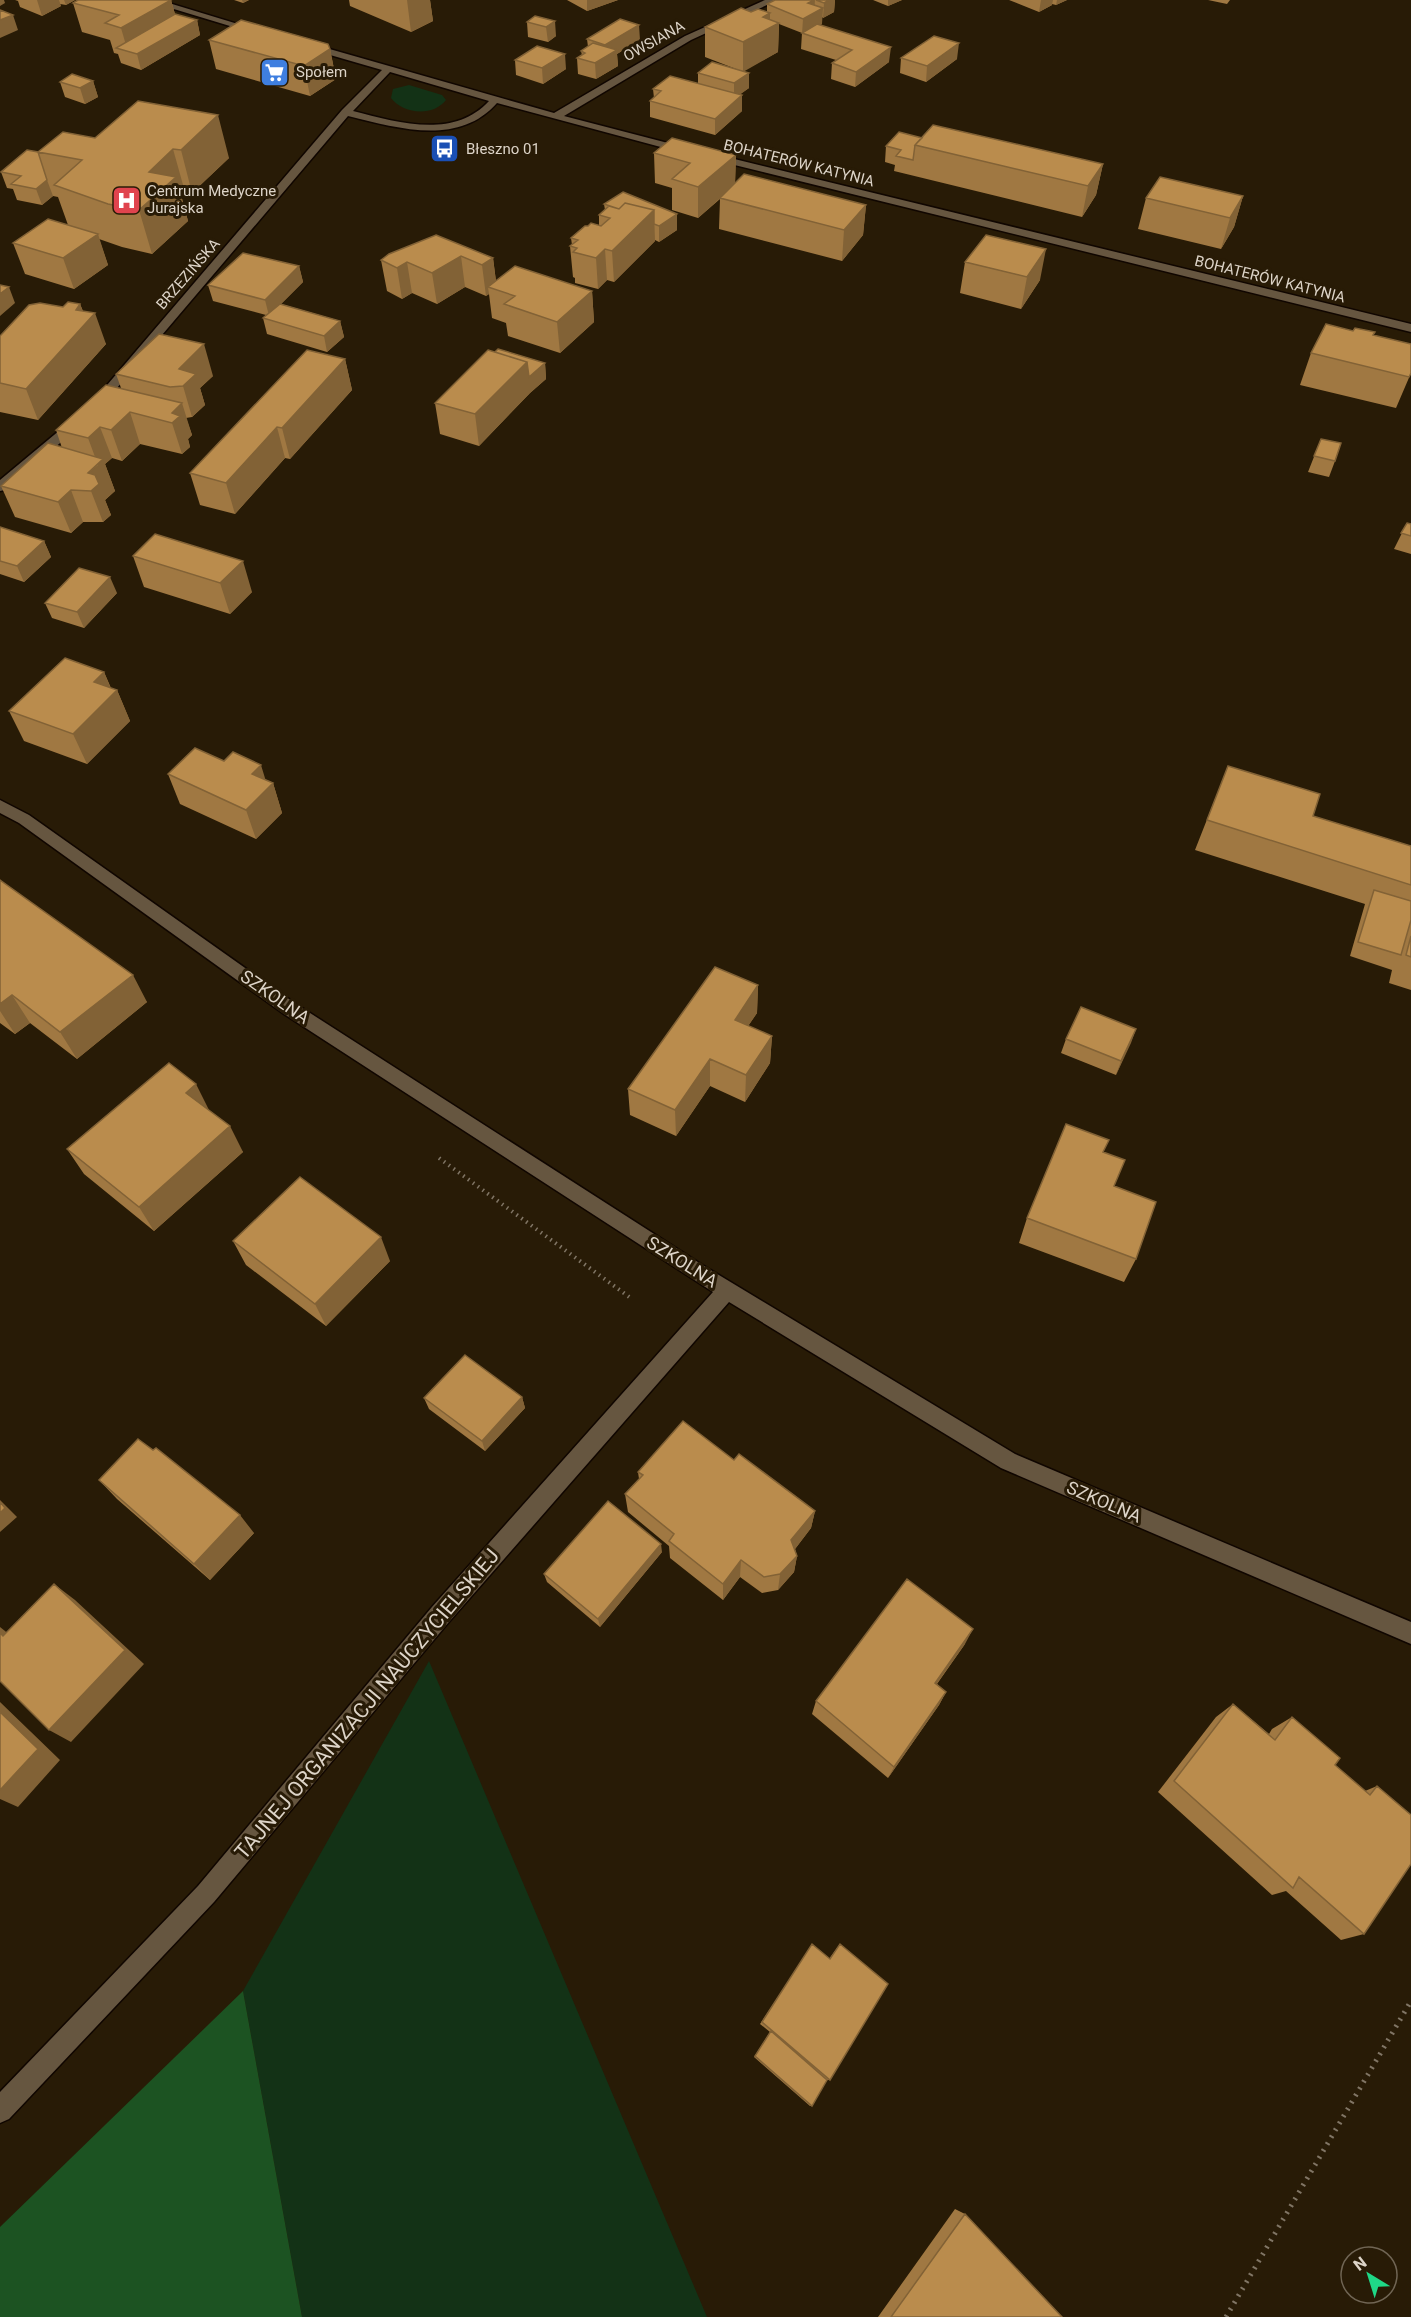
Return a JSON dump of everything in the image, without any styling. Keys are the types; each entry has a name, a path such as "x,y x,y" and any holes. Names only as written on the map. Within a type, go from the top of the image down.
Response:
{"street":[{"path":"148,0 262,33"},
{"name":"OWSIANA","path":"555,117 688,38 773,0"},
{"name":"BOHATERÓW KATYNIA","path":"296,42 555,117 1411,328"},
{"name":"BRZEZIŃSKA","path":"0,488 87,414 346,112 388,69"},
{"path":"346,112 392,123 444,129 477,118 495,100"},
{"name":"SZKOLNA","path":"0,806 24,819 290,1009 727,1290 1008,1461 1411,1633"},
{"name":"TAJNEJ ORGANIZACJI NAUCZYCIELSKIEJ","path":"0,2110 206,1894 440,1615 727,1290"}],"path":[{"path":"432,1152 632,1299"},
{"path":"1226,2317 1411,2001"}],"green space":[{"path":"409,85 442,95 446,100 434,109 410,110 391,98 393,89"},
{"path":"429,1661 707,2317 302,2317 243,1991"},
{"path":"243,1991 302,2317 0,2317 0,2227"}],"building":[{"path":"78,0 171,0 121,28 105,23 119,15 73,3"},
{"path":"775,0 814,0 808,3 823,8 803,19 767,4"},
{"path":"741,8 751,12 758,9 770,13 763,17 779,23 743,42 705,27"},
{"path":"0,10 13,15 0,20"},
{"path":"175,14 197,20 137,54 116,48"},
{"path":"535,16 555,21 546,27 527,22"},
{"path":"620,19 639,25 605,45 587,39"},
{"path":"241,20 328,44 330,49 304,66 209,40"},
{"path":"817,24 891,47 856,72 832,63 852,50 802,33"},
{"path":"934,36 959,43 927,66 901,58"},
{"path":"593,43 617,50 595,63 577,58 585,53 581,51"},
{"path":"537,46 565,54 542,68 515,60"},
{"path":"712,62 749,73 734,83 698,73"},
{"path":"72,74 93,81 80,88 60,82"},
{"path":"670,76 742,95 715,119 650,101 661,91 653,89"},
{"path":"138,101 218,115 181,150 173,149 149,172 176,177 139,210 108,204 54,185 82,160 38,152 63,132 95,138"},
{"path":"933,125 1103,164 1088,186 915,145"},
{"path":"899,132 922,138 915,145 913,160 896,156 901,150 886,146"},
{"path":"672,138 736,155 698,187 672,179 690,163 654,153"},
{"path":"27,150 38,152 47,180 36,189 11,184 21,176 1,172"},
{"path":"744,174 866,205 844,230 720,198"},
{"path":"1160,177 1243,196 1230,218 1146,198"},
{"path":"623,192 677,214 659,226 654,224 654,210 625,203 619,209 604,204"},
{"path":"625,203 654,210 612,251 605,249 596,258 573,252 577,248 570,246 578,240 571,238 591,223 601,226 610,218 599,215 609,206 619,209"},
{"path":"48,219 98,234 63,258 13,243"},
{"path":"436,235 493,258 482,265 461,256 432,273 407,262 397,268 381,260 389,254"},
{"path":"986,235 1046,249 1027,277 965,262"},
{"path":"243,253 299,266 265,300 208,285"},
{"path":"515,266 592,291 557,322 504,304 515,296 488,287"},
{"path":"0,285 9,287 0,294"},
{"path":"68,302 80,304 76,310 95,313 26,389 0,383 0,336 29,305 40,303 63,307"},
{"path":"280,304 340,321 324,336 263,318"},
{"path":"1326,324 1353,331 1355,328 1375,332 1373,335 1411,344 1409,377 1311,353"},
{"path":"159,334 204,344 179,369 196,374 183,386 170,387 116,374"},
{"path":"498,349 545,363 529,377 527,362 495,352"},
{"path":"307,350 345,359 282,428 277,427 226,483 190,473"},
{"path":"488,350 527,362 475,414 435,403"},
{"path":"106,385 182,403 172,413 180,416 172,423 130,412 111,430 100,427 88,438 56,430"},
{"path":"1321,439 1341,443 1335,461 1314,456"},
{"path":"48,443 103,459 88,473 95,475 99,484 91,491 71,490 58,502 1,486"},
{"path":"1407,523 1411,524 1411,536 1401,533"},
{"path":"0,527 44,541 17,566 0,561"},
{"path":"155,534 243,561 220,583 133,556"},
{"path":"79,568 110,577 77,612 45,603"},
{"path":"65,658 104,672 94,682 117,690 73,734 9,711"},
{"path":"195,748 224,761 233,752 261,765 252,774 273,783 246,810 168,774"},
{"path":"1228,766 1320,794 1313,816 1411,846 1411,885 1207,820"},
{"path":"0,880 133,975 60,1032 12,995 0,1004"},
{"path":"1374,890 1411,901 1411,920 1401,955 1358,942"},
{"path":"1411,936 1411,957 1406,955"},
{"path":"715,967 758,985 735,1020 772,1036 746,1075 710,1059 675,1110 628,1089"},
{"path":"1081,1007 1136,1029 1121,1061 1066,1039"},
{"path":"169,1063 196,1084 186,1093 230,1126 139,1207 67,1149"},
{"path":"1066,1124 1109,1140 1103,1152 1125,1160 1114,1186 1156,1202 1136,1259 1027,1218"},
{"path":"300,1177 381,1237 315,1304 233,1241"},
{"path":"465,1355 522,1397 482,1441 424,1398"},
{"path":"683,1421 734,1460 739,1454 815,1511 791,1540 797,1556 780,1574 764,1577 741,1560 723,1584 669,1541 674,1534 625,1494 643,1475 638,1472"},
{"path":"138,1439 153,1450 156,1448 240,1515 194,1564 99,1480"},
{"path":"608,1501 661,1544 598,1619 544,1574"},
{"path":"0,1502 5,1508 0,1513"},
{"path":"907,1579 973,1629 935,1683 946,1692 894,1767 816,1701"},
{"path":"54,1584 125,1650 49,1730 0,1681 0,1633 3,1636"},
{"path":"1233,1704 1275,1740 1292,1717 1340,1758 1335,1765 1370,1795 1377,1786 1411,1815 1411,1864 1364,1934 1299,1877 1293,1888 1174,1781"},
{"path":"0,1712 38,1749 0,1790"},
{"path":"812,1944 830,1959 840,1944 888,1984 830,2080 762,2022"},
{"path":"771,2031 827,2080 812,2106 755,2056"},
{"path":"965,2214 1062,2317 891,2317"}],"place":[{"name":"Społem","path":"275,72"},
{"name":"Błeszno 01","path":"445,149"},
{"name":"Centrum Medyczne Jurajska","path":"126,200"}]}
